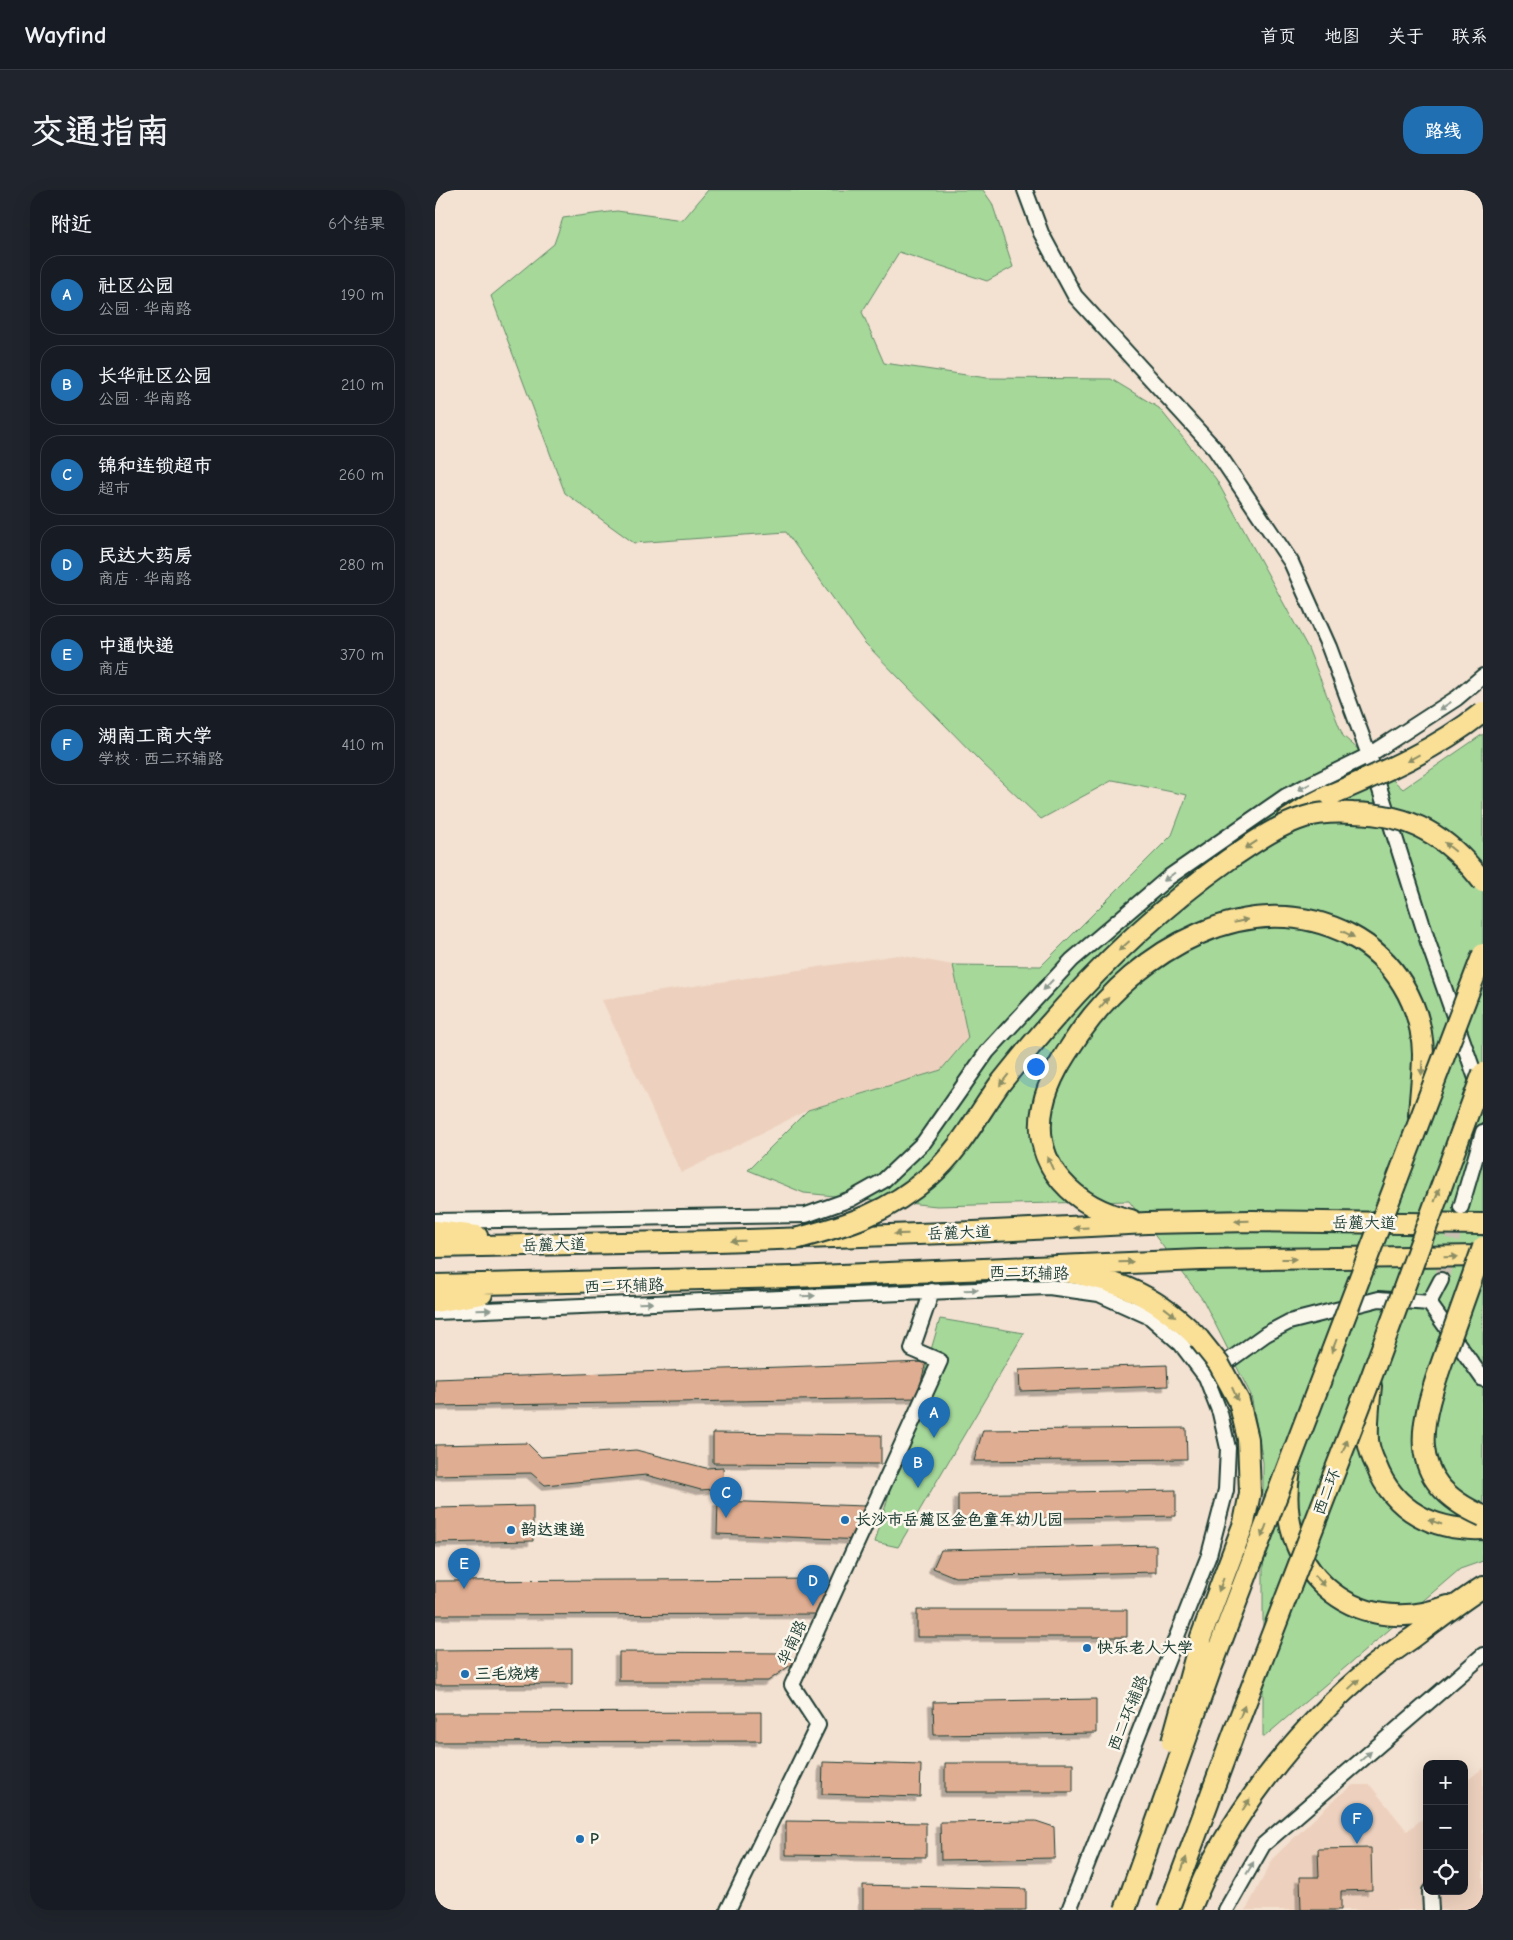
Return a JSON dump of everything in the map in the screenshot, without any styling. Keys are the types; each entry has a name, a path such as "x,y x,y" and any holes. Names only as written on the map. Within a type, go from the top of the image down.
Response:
{"highway":[{"path":"795,1238 839,1227 873,1215 905,1196 931,1175 947,1158 999,1086 1037,1040 1119,950 1201,879 1312,804 1404,763 1438,744 1483,712"},
{"path":"1272,830 1307,816 1326,813 1372,813 1400,819 1420,826 1437,836 1468,862 1483,882"},
{"path":"1147,1223 1109,1214 1088,1204 1071,1192 1057,1177 1048,1160 1043,1144 1041,1125 1045,1098 1062,1060 1085,1024 1109,997 1131,976 1177,944 1198,934 1241,920 1280,916 1302,918 1323,923 1342,931 1372,949 1385,961 1402,984 1414,1009 1420,1028 1423,1053 1419,1120"},
{"path":"1125,1910 1211,1666 1293,1456 1483,954"},
{"name":"西二环","path":"1168,1910 1372,1376 1483,1073"},
{"name":"岳麓大道","path":"435,1247 974,1232 1147,1223 1251,1221 1483,1224"},
{"path":"435,1231 545,1244"},
{"path":"1483,1247 1430,1397 1424,1421 1424,1432 1425,1456 1435,1480 1451,1499 1466,1509 1483,1516"},
{"path":"435,1285 794,1276 1200,1260 1483,1256"},
{"path":"1025,1266 1072,1273 1123,1286 1165,1308 1184,1323 1219,1364 1239,1400 1248,1438 1250,1493 1244,1523 1201,1637 1125,1910"},
{"path":"435,1302 548,1283"},
{"path":"1372,1376 1368,1422 1369,1442 1380,1476 1388,1490 1401,1504 1415,1514 1437,1524 1462,1530 1483,1529"},
{"path":"1293,1456 1288,1483 1287,1507 1290,1523 1305,1565 1321,1583 1339,1598 1378,1614 1401,1615 1423,1613 1463,1600"},
{"path":"1190,1910 1229,1832 1257,1789 1294,1745 1333,1703 1373,1666 1463,1600 1483,1588"},
{"path":"1172,1910 1176,1888"}],"street":[{"path":"1025,190 1041,233 1075,296 1215,449 1291,562 1329,647 1369,755 1428,942 1483,1100"},
{"path":"435,1220 806,1215 851,1199 883,1180 924,1142 987,1052 1071,960 1169,877 1286,796 1369,755 1457,698 1483,676"},
{"path":"1461,1207 1483,1132"},
{"path":"1429,1303 1441,1280"},
{"name":"西二环辅路","path":"435,1312 1049,1287 1099,1294 1150,1317 1181,1344 1206,1377 1221,1413 1229,1448 1226,1490 1209,1555 1069,1910"},
{"name":"华南路","path":"728,1910 818,1726 792,1685 940,1361 911,1349 932,1291"},
{"path":"1206,1377 1266,1334 1289,1322 1379,1299 1429,1303"},
{"path":"1429,1303 1483,1379"},
{"path":"1226,1910 1263,1845 1483,1655"},
{"path":"1430,1895 1431,1910"}],"shaded area":[{"path":"898,955 953,965 968,1038 941,1070 808,1110 681,1173 602,1000"},
{"path":"1483,1768 1483,1910 1246,1910 1274,1857 1337,1797 1353,1785 1370,1785 1407,1831 1423,1818 1423,1895 1468,1895 1468,1780"}],"green space":[{"path":"708,190 983,190 992,203 1013,267 987,281 899,252 862,312 884,363 987,378 1111,379 1159,408 1216,479 1308,648 1343,736 1403,789 1483,734 1483,1561 1460,1569 1263,1738 1263,1462 1251,1395 1203,1300 1129,1201 937,1206 804,1193 748,1170 808,1110 941,1070 968,1038 953,965 1041,966 1172,835 1187,795 1113,780 1041,819 981,762 865,643 786,532 634,543 565,493 491,296 554,244 563,218 617,211 683,220"},
{"path":"940,1319 1024,1333 898,1547 875,1542"}],"building":[{"path":"926,1362 917,1398 435,1406 435,1379"},
{"path":"1167,1365 1168,1386 1020,1391 1019,1370"},
{"path":"1186,1428 1187,1459 974,1461 983,1430"},
{"path":"713,1433 881,1435 881,1464 713,1463"},
{"path":"527,1443 541,1457 636,1450 706,1468 723,1467 724,1488 701,1490 646,1475 545,1485 531,1473 435,1475 435,1445"},
{"path":"1176,1490 1176,1516 958,1520 958,1494"},
{"path":"718,1501 865,1506 864,1540 717,1534"},
{"path":"533,1506 533,1541 435,1543 435,1508"},
{"path":"1156,1545 1156,1572 955,1577 933,1568 941,1550"},
{"path":"827,1579 827,1614 435,1615 435,1581"},
{"path":"917,1610 1127,1610 1127,1637 917,1637"},
{"path":"572,1649 572,1684 435,1685 435,1650"},
{"path":"619,1652 787,1653 795,1662 768,1681 619,1681"},
{"path":"1096,1699 1096,1733 934,1735 933,1702"},
{"path":"761,1712 761,1741 435,1742 435,1713"},
{"path":"823,1762 921,1765 920,1797 822,1794"},
{"path":"945,1763 1073,1763 1073,1792 945,1792"},
{"path":"786,1821 926,1823 926,1857 786,1855"},
{"path":"1036,1821 1054,1827 1055,1858 941,1860 940,1822"},
{"path":"1371,1848 1372,1890 1341,1891 1341,1910 1301,1910 1300,1877 1319,1877 1318,1849"},
{"path":"863,1885 1026,1889 1026,1910 863,1910"}],"tunnel":[{"path":"1441,1280 1459,1215"}],"place":[{"name":"社区公园","path":"934,1438"},
{"name":"长华社区公园","path":"918,1488"},
{"name":"锦和连锁超市","path":"726,1518"},
{"name":"长沙市岳麓区金色童年幼儿园","path":"845,1520"},
{"name":"韵达速递","path":"511,1530"},
{"name":"中通快递","path":"464,1589"},
{"name":"民达大药房","path":"813,1606"},
{"name":"快乐老人大学","path":"1087,1648"},
{"name":"三毛烧烤","path":"465,1674"},
{"name":"P","path":"580,1839"},
{"name":"湖南工商大学","path":"1357,1844"}]}
